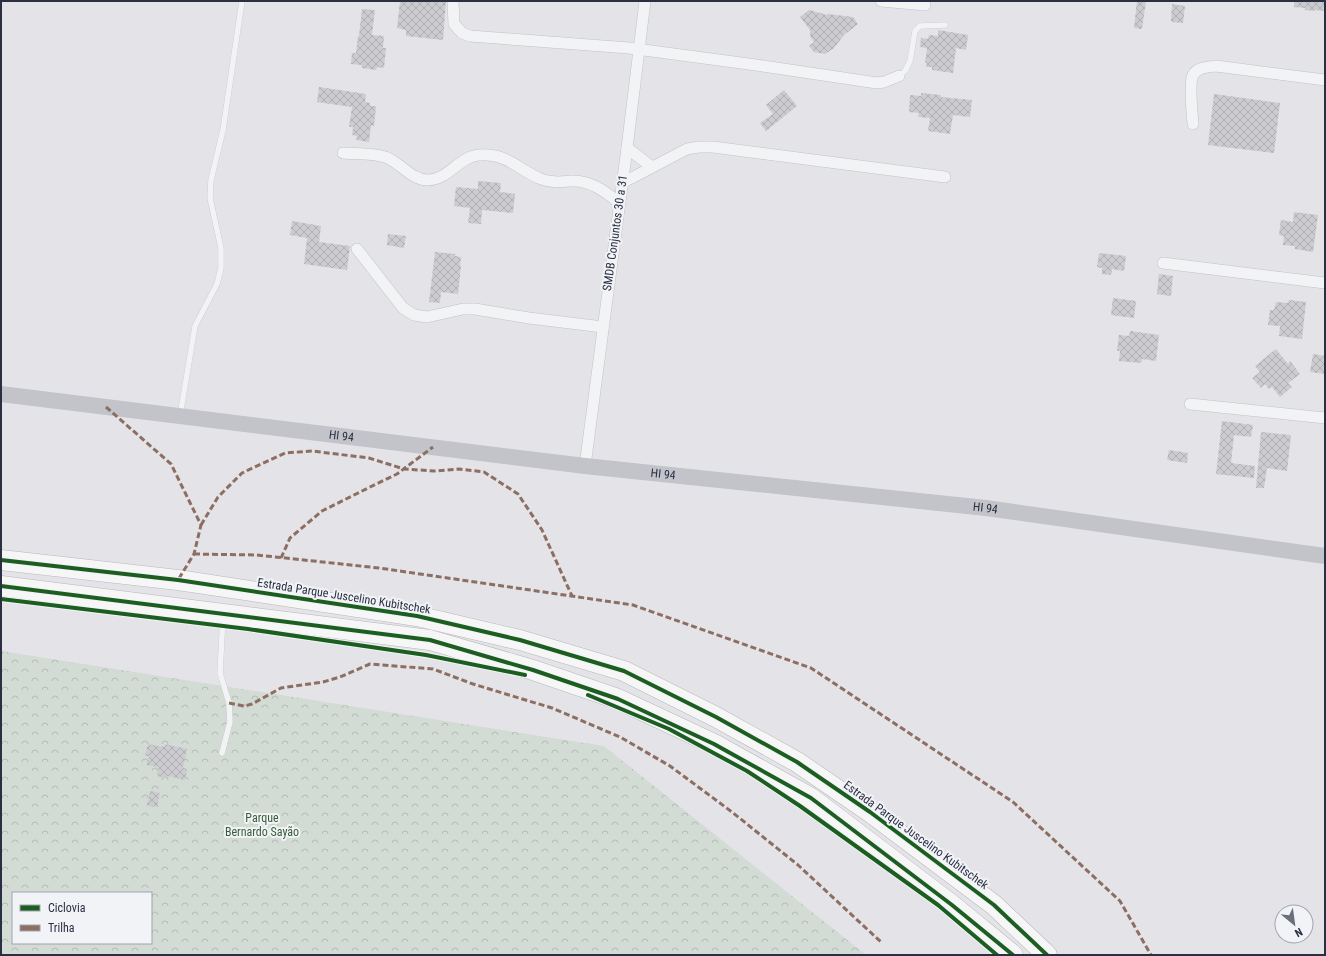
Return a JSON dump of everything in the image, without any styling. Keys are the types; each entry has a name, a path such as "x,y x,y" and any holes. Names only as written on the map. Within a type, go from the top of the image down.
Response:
{"highway":[{"name":"Estrada Parque Juscelino Kubitschek","path":"1,560 178,580 417,616 520,640 624,671 716,717 797,762 870,812 994,906 1047,955"},
{"path":"1,586 430,640 533,670 618,699 714,744 812,798 952,905 1013,955"}],"street":[{"path":"453,1 454,24 462,32 470,36 639,50 756,65 877,83 899,76"},
{"name":"SMDB Conjuntos 30 a 31","path":"585,466 645,1"},
{"path":"881,1 925,6"},
{"path":"1193,124 1191,83 1193,75 1198,70 1206,67 1216,66 1325,80"},
{"path":"622,183 686,149 698,147 713,147 945,177"},
{"path":"627,148 652,167"},
{"path":"343,153 376,155 386,158 421,179 429,180 439,177 465,160 478,155 502,157 541,179 556,183 572,181 587,183 598,187 604,190 619,203"},
{"path":"357,249 403,308 414,315 426,317 464,309 475,309 529,318 603,327"},
{"path":"1163,263 1325,283"},
{"name":"HI 94","path":"1,394 585,466 986,508 1325,556"},
{"path":"1190,404 1325,418"}],"lane":[{"path":"180,416 195,326 217,284 221,268 221,248 210,198 211,180 223,130 242,1"},
{"path":"899,76 906,71 910,61 915,31 920,26 945,25"},
{"path":"222,753 230,722 229,703 220,673 223,614"}],"green space":[{"name":"Parque Bernardo Sayão","path":"1,651 604,746 866,955 1,955"}],"building":[{"path":"400,1 446,1 443,40 406,36 406,30 397,28"},
{"path":"1137,1 1146,1 1142,29 1134,28"},
{"path":"1294,1 1325,1 1324,11 1305,10 1305,8 1294,7"},
{"path":"1172,4 1185,6 1183,23 1172,22"},
{"path":"362,9 375,10 372,35 384,36 383,48 386,48 384,68 377,67 376,70 362,68 362,65 351,64 352,53 356,53"},
{"path":"809,10 826,15 853,17 858,24 844,35 834,48 825,54 814,52 809,46 814,42 810,36 810,30 800,17"},
{"path":"938,30 968,35 966,50 956,48 953,73 932,70 932,67 926,67 927,63 925,63 927,48 920,47 921,38 928,39 929,35 938,36"},
{"path":"319,87 366,94 365,102 370,103 370,106 376,106 374,126 371,125 369,142 356,140 357,136 352,135 353,127 349,127 352,107 317,102"},
{"path":"784,90 797,106 766,131 760,123 773,114 766,105"},
{"path":"921,93 941,95 941,97 972,100 970,117 953,115 950,134 928,131 930,118 918,117 919,113 909,112 910,95 921,96"},
{"path":"1214,94 1280,103 1274,153 1208,145"},
{"path":"478,181 501,183 500,192 515,194 513,213 482,210 481,224 468,223 470,208 454,206 456,187 478,189"},
{"path":"1294,212 1318,215 1313,252 1295,249 1295,246 1283,245 1284,236 1279,235 1281,220 1293,222"},
{"path":"292,221 321,226 319,242 350,246 347,270 304,264 307,238 290,235"},
{"path":"388,234 406,236 404,248 387,245"},
{"path":"435,252 455,254 455,256 461,257 458,294 441,292 440,303 429,302"},
{"path":"1099,253 1126,256 1124,271 1112,269 1111,275 1102,274 1102,268 1097,267"},
{"path":"1159,274 1173,276 1171,296 1157,294"},
{"path":"1113,298 1136,301 1134,318 1111,315"},
{"path":"1289,300 1306,302 1302,339 1279,336 1280,326 1268,325 1270,310 1274,310 1276,302 1288,303"},
{"path":"1130,331 1159,335 1156,361 1142,359 1141,363 1119,361 1120,351 1117,351 1119,335 1129,336"},
{"path":"1276,349 1288,364 1290,361 1300,374 1288,383 1292,387 1280,397 1272,387 1269,389 1265,384 1261,388 1252,378 1260,372 1255,366"},
{"path":"1313,354 1325,356 1325,374 1310,372"},
{"path":"1222,421 1253,425 1251,437 1234,435 1231,463 1255,466 1254,478 1216,474"},
{"path":"1261,432 1291,435 1287,471 1267,468 1264,488 1256,488"},
{"path":"1169,450 1188,453 1187,463 1167,460"},
{"path":"148,744 165,747 165,744 187,749 183,768 187,769 185,780 167,776 167,778 157,776 159,767 147,765 149,756 145,756"},
{"path":"150,791 160,793 157,807 147,805"}],"marked path":[{"path":"106,407 171,464 201,525 194,554 178,580"},
{"path":"281,558 290,538 322,511 397,474 433,447"},
{"path":"201,525 218,497 242,473 285,453 312,451 369,458 404,469 434,471 459,469 484,472 518,494 542,530 572,596"},
{"path":"194,554 257,555 379,568 633,605 811,668 1013,802 1120,901 1151,955"},
{"path":"229,703 244,706 252,704 281,688 323,682 340,677 370,664 433,669 473,684 552,708 620,737 670,766 732,812 798,865 881,942"}],"cycle path":[{"path":"1,560 178,580 417,616 520,640 624,671 716,717 797,762 870,812 994,905 1047,955"},
{"path":"1,586 430,640 533,670 618,699 714,744 811,798 952,905 1013,955"},
{"path":"1,599 248,629 426,655 525,675"},
{"path":"588,695 669,729 747,771 800,806 938,905 997,955"}]}
